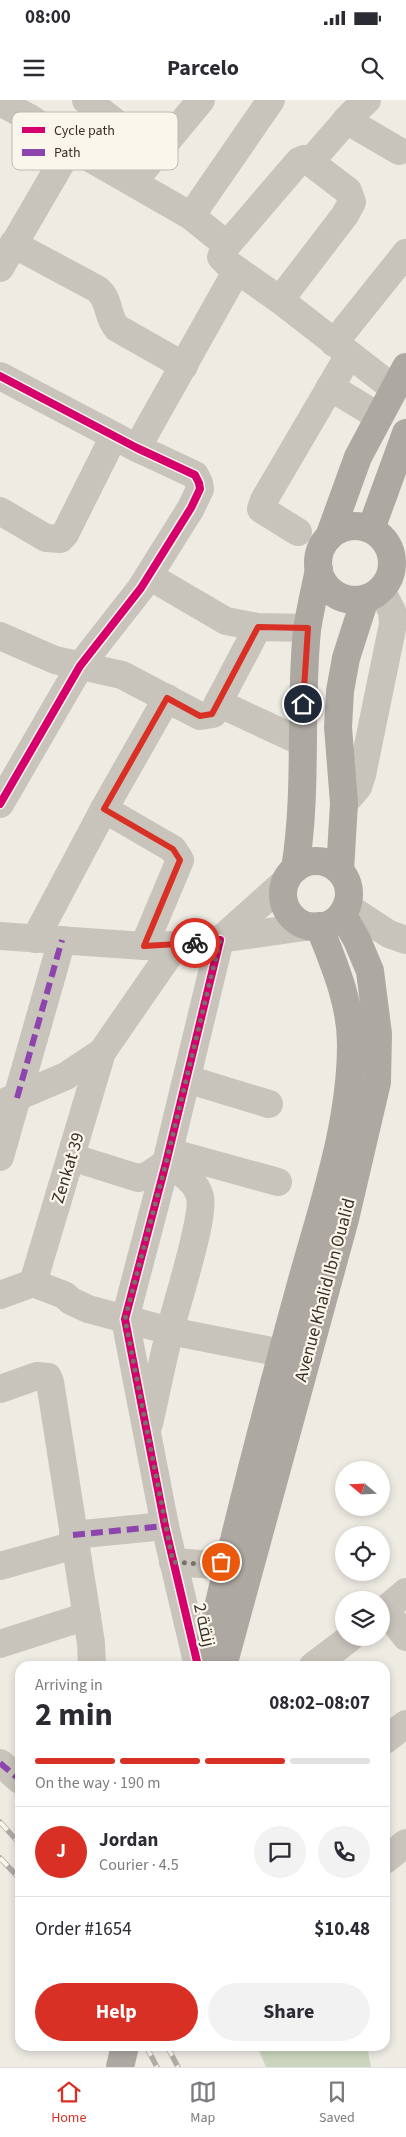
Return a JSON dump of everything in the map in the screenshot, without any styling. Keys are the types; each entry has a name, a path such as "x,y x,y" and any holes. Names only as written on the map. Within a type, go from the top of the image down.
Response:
{"main road":[{"path":"385,590 353,600 341,597 331,591 323,581 319,570 318,558 329,537 358,457 400,377"},
{"path":"340,871 344,803 338,727 340,691 346,658 385,590 392,572 392,560 387,539 406,433"},
{"path":"329,537 349,526 360,526 387,539"},
{"path":"291,875 313,861 332,865 340,871 349,889 330,918 296,920 289,912 284,891 291,875 302,828 302,742 308,628 319,570"},
{"name":"Avenue Khalid Ibn Oualid","path":"206,1661 228,1559 325,1195 349,1094 351,1042 347,1004 330,918"},
{"name":"Avenue Khalid Ibn Oualid","path":"224,1661 345,1219 377,1082 378,1034 371,977 357,940 330,918"},
{"path":"120,2067 124,2051"}],"street":[{"path":"86,100 102,112"},
{"path":"178,127 200,100"},
{"path":"191,216 271,100"},
{"path":"310,162 346,120 367,100"},
{"path":"0,102 16,112"},
{"path":"346,120 404,152"},
{"path":"280,300 345,215 352,202 348,191 304,159 297,162 226,245 222,258 280,300 341,349 400,377"},
{"path":"0,268 57,170"},
{"path":"112,170 191,216 226,245"},
{"path":"133,182 143,170"},
{"path":"13,244 97,289 106,298 111,320 117,328 184,366"},
{"path":"298,532 261,509 264,500 330,387 341,349 406,253"},
{"path":"0,511 46,538 60,539 126,442 184,366 237,270"},
{"path":"0,376 126,442 195,475 199,483 199,492 194,503 148,576 114,625 80,666 0,804"},
{"path":"330,387 378,416"},
{"path":"148,576 226,621 258,627 308,628"},
{"path":"344,803 358,787 362,775 393,624 392,611 385,590"},
{"path":"0,636 44,656 122,675 200,716 212,714 258,627"},
{"path":"0,1157 9,1101 49,940 104,809 167,698"},
{"path":"218,703 302,742"},
{"path":"104,809 173,849 180,860 144,946"},
{"path":"125,1319 168,1158 220,940 291,875"},
{"path":"0,936 144,946 176,945 220,940 330,918 406,940"},
{"name":"Zenkat 39","path":"33,1283 102,1052 176,945"},
{"name":"Zenkat 39","path":"9,1101 66,1076 102,1052"},
{"path":"186,1079 269,1104"},
{"path":"71,1158 138,1178 147,1176 168,1158"},
{"path":"168,1158 278,1182"},
{"path":"146,1435 201,1202 197,1188 168,1158"},
{"path":"0,1295 33,1283 64,1295 77,1305 125,1319 282,1354"},
{"name":"زنقة 2","path":"125,1319 165,1526 197,1661"},
{"path":"0,1389 37,1376 48,1377 50,1382 87,1616 92,1661"},
{"path":"0,1566 74,1540 165,1526"},
{"path":"173,1562 215,1565 228,1559"},
{"path":"390,1605 406,1592"},
{"path":"0,1644 87,1616"},
{"path":"390,1619 406,1637"},
{"path":"320,1661 339,1646"},
{"path":"390,1736 406,1724"},
{"path":"0,1763 15,1776"},
{"path":"390,1856 406,1843"}],"green space":[{"path":"259,2051 368,2051 371,2067 266,2067"}],"railway":[{"path":"0,1822 15,1838"},
{"path":"0,1858 15,1874"},
{"path":"149,2051 157,2067"},
{"path":"170,2051 178,2067"}],"marked path":[{"path":"17,1098 62,940"},
{"path":"73,1535 165,1526"},
{"path":"0,1763 15,1776"}],"cycle path":[{"path":"0,376 137,448 195,475 200,489 191,508 141,588 80,666 0,804"},
{"path":"197,1661 165,1526 125,1319 166,1163 220,940"}],"way so far":[{"path":"195,943 220,940 166,1163 125,1319 146,1435 173,1562 215,1565 221,1562"}],"route":[{"path":"195,943 144,946 180,860 173,849 104,809 167,698 200,716 212,714 258,627 308,628 303,704"}]}
